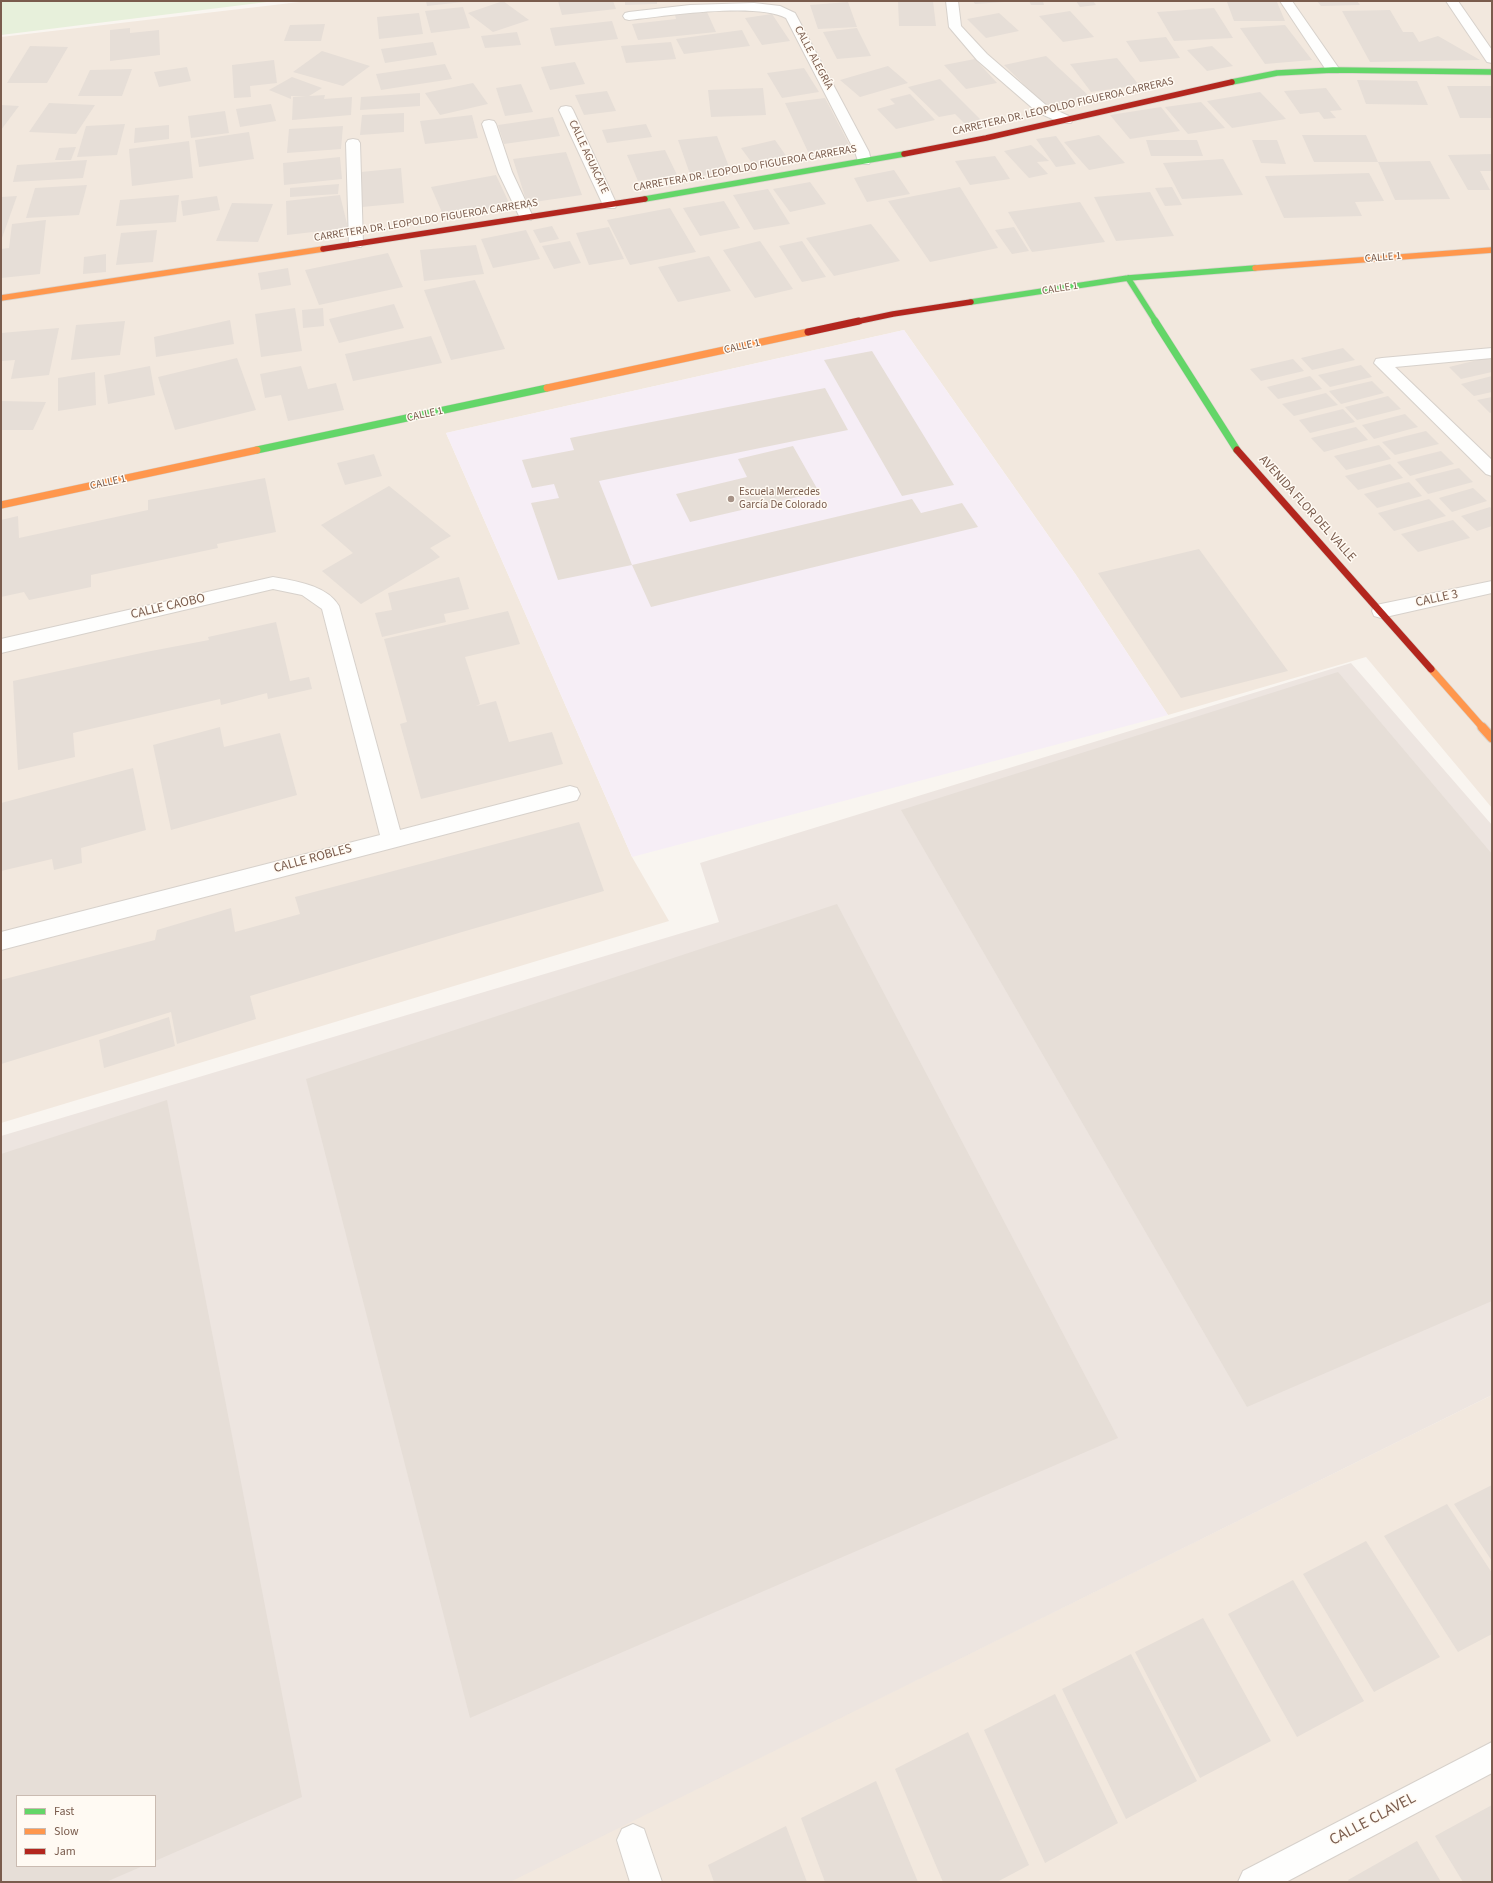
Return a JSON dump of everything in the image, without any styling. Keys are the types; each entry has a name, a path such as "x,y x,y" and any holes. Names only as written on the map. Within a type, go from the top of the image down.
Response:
{"street":[{"path":"952,1 955,27 982,58 1042,109 1066,120"},
{"path":"1286,1 1333,70"},
{"path":"1452,1 1492,59"},
{"name":"CALLE ALEGRÍA","path":"629,16 690,9 754,7 780,10 791,16 862,152 864,161"},
{"name":"CARRETERA DR. LEOPOLDO FIGUEROA CARRERAS","path":"1,298 610,205 864,161 969,142 1193,89 1277,73 1333,70 1492,72"},
{"name":"CALLE AGUACATE","path":"566,110 610,205"},
{"path":"489,124 505,172 526,218"},
{"path":"353,143 356,244"},
{"name":"CALLE 1","path":"1,506 893,314 1128,278 1492,250"},
{"name":"AVENIDA FLOR DEL VALLE","path":"1128,278 1239,453 1381,611 1492,738"},
{"path":"1492,353 1382,363 1492,470"},
{"name":"CALLE CAOBO","path":"1,646 273,583 307,590 330,606 392,839"},
{"name":"CALLE 3","path":"1381,611 1492,587"},
{"name":"CALLE ROBLES","path":"1,941 570,794"},
{"name":"CALLE CLAVEL","path":"1254,1882 1492,1758"},
{"path":"633,1840 646,1882"}],"shaded area":[{"path":"308,1 1492,1 1492,808 1366,657 1168,715 1076,575 904,330 446,433 632,857 669,921 1,1123 1,37"},
{"path":"904,330 1076,575 1168,715 632,857 446,433"},
{"path":"1351,663 1492,825 1492,1395 510,1882 1,1882 1,1136 719,922 700,863"},
{"path":"1492,1395 1492,1882 508,1882"}],"green space":[{"path":"1,1 275,1 1,35"}],"building":[{"path":"426,1 463,1 463,2 427,6"},
{"path":"503,1 529,20 493,32 468,13"},
{"path":"558,1 613,1 616,9 562,15"},
{"path":"625,1 657,1 657,4 625,5"},
{"path":"898,1 933,1 936,26 899,26"},
{"path":"973,1 1004,1 1004,2 975,4"},
{"path":"1029,1 1043,1 1044,5 1031,5"},
{"path":"1076,1 1093,1 1096,5 1080,7"},
{"path":"1317,1 1357,1 1360,5 1321,6"},
{"path":"848,2 857,27 818,29 810,5"},
{"path":"1227,2 1277,2 1285,21 1234,21"},
{"path":"463,7 470,28 431,33 425,11"},
{"path":"1214,8 1233,38 1174,41 1157,12"},
{"path":"1390,10 1403,32 1413,32 1419,42 1438,36 1480,60 1370,62 1342,11"},
{"path":"1070,11 1094,37 1063,42 1039,16"},
{"path":"707,12 716,32 638,40 632,24 676,19 675,15"},
{"path":"419,13 423,34 379,39 377,17"},
{"path":"999,13 1019,31 986,38 967,19"},
{"path":"772,14 790,41 762,45 745,18"},
{"path":"612,21 618,39 555,46 550,28"},
{"path":"325,24 321,41 284,41 290,25"},
{"path":"1285,25 1312,60 1265,64 1240,28"},
{"path":"130,28 130,33 159,30 160,55 110,61 110,30"},
{"path":"857,28 871,56 837,59 823,32"},
{"path":"742,30 750,46 684,54 676,39"},
{"path":"517,32 521,45 485,48 481,36"},
{"path":"1166,37 1180,58 1140,62 1126,41"},
{"path":"433,42 437,55 385,63 381,49"},
{"path":"671,42 676,59 626,63 621,46"},
{"path":"30,46 68,47 47,83 7,83"},
{"path":"1212,46 1233,66 1207,71 1187,50"},
{"path":"322,51 370,66 343,86 293,72"},
{"path":"1046,56 1090,97 1047,107 1004,65"},
{"path":"1117,58 1139,85 1091,92 1070,64"},
{"path":"975,59 997,83 966,89 944,65"},
{"path":"274,60 277,83 250,86 251,97 234,98 232,65"},
{"path":"575,62 585,84 550,90 541,67"},
{"path":"445,64 452,79 381,90 376,74"},
{"path":"888,66 908,83 860,97 840,80"},
{"path":"187,67 191,81 159,87 154,72"},
{"path":"804,68 819,92 782,98 767,73"},
{"path":"132,69 122,96 78,96 90,70"},
{"path":"292,77 322,88 309,96 325,95 324,99 352,97 351,115 292,120 293,97 306,96 291,96 291,99 269,90"},
{"path":"940,79 987,126 971,130 955,114 939,117 908,87"},
{"path":"1357,80 1417,81 1428,105 1366,104"},
{"path":"473,83 488,104 440,115 425,93"},
{"path":"521,84 533,112 505,116 496,88"},
{"path":"1447,86 1492,86 1492,118 1460,118"},
{"path":"763,88 766,115 711,117 708,90"},
{"path":"1326,88 1342,110 1330,111 1336,118 1324,119 1319,112 1300,114 1284,91"},
{"path":"607,91 616,111 584,115 575,95"},
{"path":"1260,92 1286,119 1232,128 1207,101"},
{"path":"420,93 420,106 360,110 361,97"},
{"path":"910,94 935,120 896,129 877,109 895,104 890,99"},
{"path":"825,98 852,150 810,156 785,103"},
{"path":"1201,102 1225,128 1188,134 1165,107"},
{"path":"49,103 95,105 76,134 29,132"},
{"path":"271,104 276,121 240,127 236,109"},
{"path":"1,105 19,106 1,130"},
{"path":"1161,107 1180,131 1130,139 1110,115"},
{"path":"225,111 229,133 191,138 188,116"},
{"path":"404,113 404,132 360,135 362,115"},
{"path":"472,115 478,138 425,144 420,121"},
{"path":"553,117 560,136 504,144 498,125"},
{"path":"125,124 117,155 77,157 86,126"},
{"path":"646,124 652,137 607,143 602,130"},
{"path":"169,125 169,139 134,143 135,128"},
{"path":"343,126 341,149 287,153 289,129"},
{"path":"249,132 254,159 199,167 195,140"},
{"path":"1099,135 1125,163 1089,170 1064,142"},
{"path":"1302,135 1366,135 1378,162 1314,162"},
{"path":"717,136 731,172 691,177 678,140"},
{"path":"1056,136 1076,164 1056,167 1036,139"},
{"path":"775,140 789,160 755,167 741,148"},
{"path":"1146,140 1197,140 1203,156 1151,156"},
{"path":"1252,140 1277,140 1286,164 1261,163"},
{"path":"189,141 193,178 132,186 129,149"},
{"path":"1031,145 1049,161 1037,162 1048,174 1029,178 1004,151"},
{"path":"76,147 71,160 55,160 59,148"},
{"path":"665,150 677,175 638,181 627,155"},
{"path":"566,152 582,195 527,203 513,159"},
{"path":"1492,154 1492,171 1480,171 1490,190 1468,190 1448,155"},
{"path":"995,156 1010,179 970,185 955,161"},
{"path":"340,157 342,179 284,185 283,163"},
{"path":"1223,159 1243,195 1182,199 1163,163"},
{"path":"87,160 83,178 13,182 17,165"},
{"path":"1430,161 1450,199 1395,200 1378,162"},
{"path":"401,168 404,203 362,207 361,172"},
{"path":"894,170 910,194 867,202 854,178"},
{"path":"1369,173 1384,201 1355,202 1362,216 1284,218 1265,176"},
{"path":"496,175 510,205 444,217 431,187"},
{"path":"810,182 826,204 790,212 773,189"},
{"path":"339,184 338,194 290,197 290,188"},
{"path":"87,185 79,215 26,218 35,188"},
{"path":"960,187 998,248 930,262 888,201"},
{"path":"1172,187 1182,205 1165,206 1155,188"},
{"path":"768,189 790,224 754,230 733,195"},
{"path":"1150,192 1174,236 1116,241 1094,197"},
{"path":"179,195 176,222 116,226 120,200"},
{"path":"340,195 348,228 287,235 286,201"},
{"path":"17,196 2,238 1,238 1,197"},
{"path":"217,196 220,210 183,216 181,201"},
{"path":"724,201 740,228 700,236 683,208"},
{"path":"1080,202 1105,242 1032,252 1008,212"},
{"path":"232,203 273,204 258,242 216,241"},
{"path":"670,208 696,252 630,265 607,220"},
{"path":"46,220 40,274 1,278 1,249 9,248 12,224"},
{"path":"871,224 900,261 834,276 806,238"},
{"path":"552,226 559,239 540,243 533,230"},
{"path":"609,227 624,259 589,265 576,233"},
{"path":"1014,227 1029,251 1012,254 995,230"},
{"path":"157,230 153,262 116,265 121,233"},
{"path":"526,230 540,259 493,268 481,239"},
{"path":"570,241 581,263 554,269 542,246"},
{"path":"760,241 793,289 755,298 723,250"},
{"path":"802,241 826,277 802,282 779,246"},
{"path":"476,245 484,274 424,281 420,250"},
{"path":"388,253 403,287 319,305 305,270"},
{"path":"106,254 106,272 83,274 84,257"},
{"path":"709,256 731,291 678,302 658,267"},
{"path":"288,268 291,285 261,290 258,273"},
{"path":"475,280 505,349 451,360 424,290"},
{"path":"394,304 404,328 339,343 329,319"},
{"path":"295,308 302,351 261,357 255,314"},
{"path":"323,308 324,326 303,328 302,310"},
{"path":"230,320 234,344 156,357 154,337"},
{"path":"125,321 120,355 71,360 76,325"},
{"path":"59,328 49,375 11,379 15,360 1,361 1,333"},
{"path":"431,336 442,363 353,381 345,354"},
{"path":"1343,348 1355,360 1312,370 1301,358"},
{"path":"872,351 954,485 902,496 824,360"},
{"path":"1490,357 1492,359 1492,372 1461,379 1449,367"},
{"path":"237,358 256,410 175,430 158,377"},
{"path":"1293,359 1304,371 1261,381 1250,369"},
{"path":"1361,365 1372,377 1330,387 1318,375"},
{"path":"150,366 155,395 108,404 104,375"},
{"path":"301,366 308,389 336,383 344,410 288,421 281,395 265,398 260,374"},
{"path":"95,372 96,405 58,411 58,378"},
{"path":"1310,376 1322,389 1278,399 1267,387"},
{"path":"1492,376 1492,392 1474,396 1461,384"},
{"path":"1372,381 1384,393 1341,404 1329,391"},
{"path":"825,388 848,430 599,481 632,565 558,580 531,503 559,498 554,484 532,488 522,460 574,450 570,438"},
{"path":"1326,393 1338,405 1294,416 1282,404"},
{"path":"1388,396 1401,409 1357,420 1345,407"},
{"path":"1492,397 1492,412 1490,413 1477,400"},
{"path":"1,401 46,402 33,430 1,430"},
{"path":"1343,409 1355,422 1310,433 1299,420"},
{"path":"1405,414 1418,427 1374,439 1362,425"},
{"path":"1356,427 1368,440 1324,452 1311,438"},
{"path":"1426,431 1439,444 1395,455 1382,442"},
{"path":"1379,445 1391,459 1346,470 1334,456"},
{"path":"793,446 819,492 690,522 676,494 747,477 738,459"},
{"path":"1441,451 1454,464 1410,476 1397,462"},
{"path":"374,454 382,476 345,485 337,463"},
{"path":"1390,464 1403,478 1358,490 1345,476"},
{"path":"1459,468 1473,482 1428,494 1415,479"},
{"path":"265,478 276,532 217,544 218,548 91,575 91,587 29,600 24,592 1,597 1,520 18,516 19,538 148,510 148,500"},
{"path":"1409,482 1422,496 1377,508 1364,494"},
{"path":"389,486 451,536 430,548 440,557 361,604 322,571 353,553 321,525"},
{"path":"1473,488 1487,501 1452,512 1439,498"},
{"path":"912,499 921,513 962,503 978,527 651,607 632,565"},
{"path":"1429,499 1446,516 1394,531 1378,513"},
{"path":"1490,507 1492,509 1492,526 1477,531 1461,516"},
{"path":"1453,520 1470,538 1418,552 1401,534"},
{"path":"1199,549 1288,671 1181,698 1098,573"},
{"path":"459,577 469,609 444,614 446,622 382,637 375,613 392,610 388,593"},
{"path":"508,611 520,644 465,657 480,704 476,706 496,701 509,742 552,732 563,764 421,799 400,724 407,722 384,639"},
{"path":"276,622 290,681 309,677 312,689 268,699 267,693 221,705 220,699 73,733 75,757 18,770 13,681 209,640 208,637"},
{"path":"1338,672 1492,854 1492,1301 1247,1407 901,810"},
{"path":"220,727 224,747 280,733 297,795 171,830 153,745"},
{"path":"133,768 146,830 81,848 82,863 54,870 52,859 1,871 1,803"},
{"path":"579,822 604,891 250,996 256,1019 177,1044 171,1012 1,1064 1,980 155,940 157,930 231,908 235,932 300,914 295,897"},
{"path":"837,904 1118,1438 470,1718 306,1079"},
{"path":"169,1017 175,1046 104,1068 99,1040"},
{"path":"167,1100 302,1797 156,1861 156,1795 16,1795 16,1867 141,1867 106,1882 1,1882 1,1154"},
{"path":"1492,1485 1492,1561 1454,1504"},
{"path":"1447,1504 1492,1573 1492,1634 1458,1652 1384,1536"},
{"path":"1366,1541 1440,1657 1374,1692 1303,1574"},
{"path":"1293,1580 1364,1701 1297,1737 1228,1614"},
{"path":"1203,1618 1271,1741 1200,1778 1135,1652"},
{"path":"1131,1654 1197,1781 1126,1819 1062,1689"},
{"path":"1055,1694 1118,1823 1045,1863 984,1730"},
{"path":"968,1732 1029,1865 997,1882 943,1882 895,1769"},
{"path":"876,1781 918,1882 825,1882 801,1818"},
{"path":"1492,1805 1492,1882 1463,1882 1435,1836"},
{"path":"786,1826 807,1882 714,1882 708,1865"},
{"path":"1417,1841 1441,1882 1349,1882 1348,1880"}],"traffic: fast":[{"path":"1232,82 1277,73 1333,70 1492,72"},
{"path":"645,199 904,154"},
{"path":"971,302 1128,278 1255,268"},
{"path":"1128,278 1237,450"},
{"path":"257,450 547,388"}],"traffic: slow":[{"path":"1,298 323,249"},
{"path":"1255,268 1492,250"},
{"path":"547,388 808,332"},
{"path":"1,505 257,450"},
{"path":"1431,669 1492,738"}],"traffic: jam":[{"path":"904,154 986,138 1150,99 1232,82"},
{"path":"323,249 645,199"},
{"path":"808,332 893,314 971,302"},
{"path":"1237,450 1431,669"}],"place":[{"name":"Escuela Mercedes García De Colorado","path":"731,499"}]}
